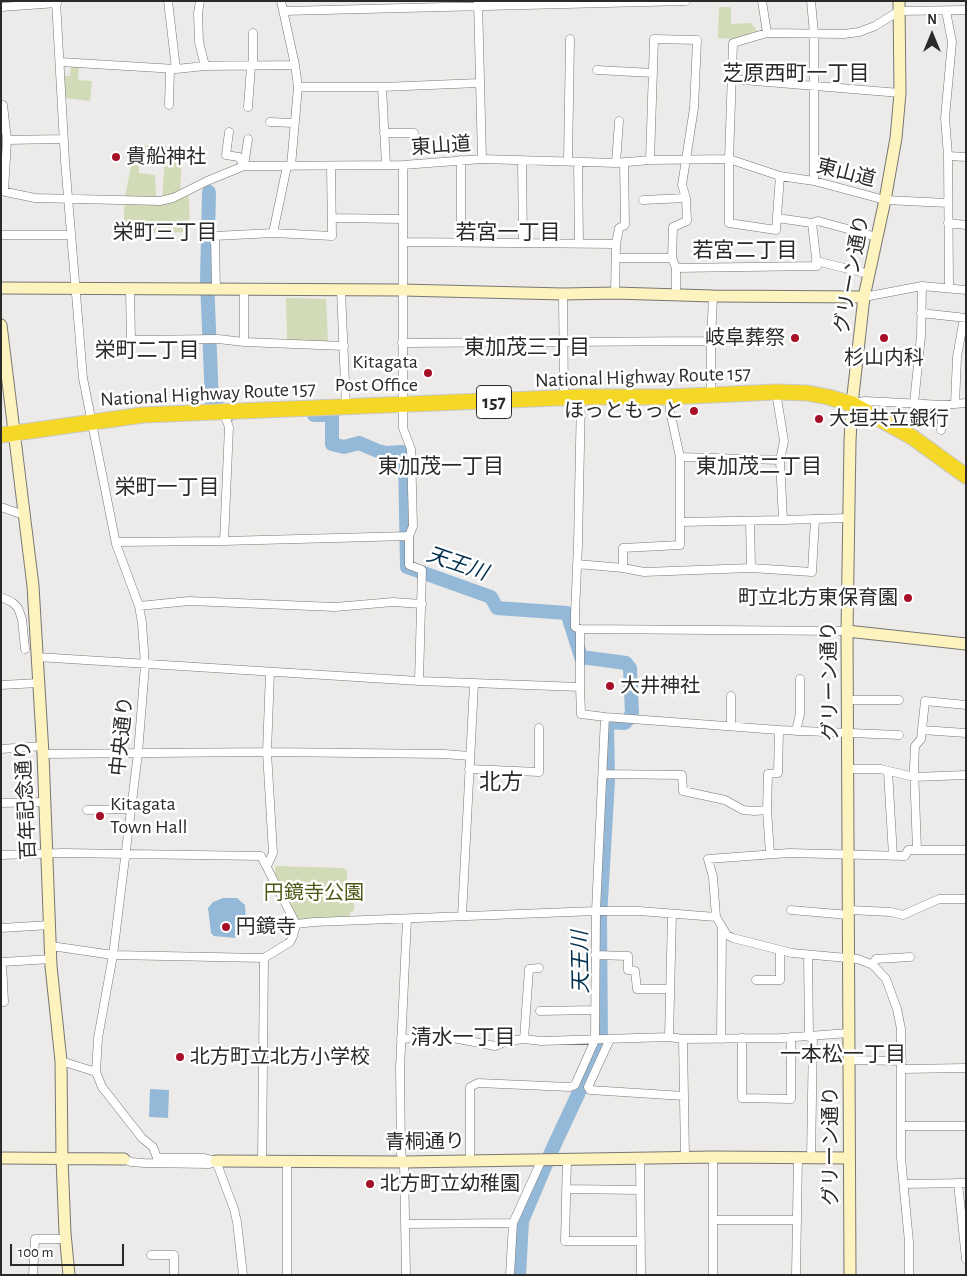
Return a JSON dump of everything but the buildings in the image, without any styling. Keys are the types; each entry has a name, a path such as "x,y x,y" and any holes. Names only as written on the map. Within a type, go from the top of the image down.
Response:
{"highway":[{"name":"National Highway Route 157","path":"8,434 142,415 222,410 403,405 581,397 669,397 776,392 807,393 852,404 912,437 966,476"}],"street":[{"path":"168,1 173,69 169,105"},
{"path":"200,1 198,13 199,42 205,66"},
{"path":"273,233 289,166 298,87 281,1"},
{"path":"284,11 478,3 686,1"},
{"path":"762,1 766,34"},
{"path":"811,1 814,34 814,181"},
{"path":"780,176 776,230 729,223 733,43 766,34 859,32 875,26 899,6 946,11 963,10 960,1"},
{"path":"1,7 57,2"},
{"name":"中央通り","path":"57,2 68,199 83,378 116,542 139,606 145,665 138,753 113,955 98,1038 96,1072"},
{"path":"478,3 482,159"},
{"name":"グリーン通り","path":"850,1275 848,518 852,404 864,297 896,138 900,93 899,6"},
{"path":"946,11 952,42 944,118 948,156 949,288"},
{"path":"248,108 253,33"},
{"path":"568,161 570,39"},
{"path":"650,160 654,39 697,40 694,108 682,185 686,198 686,220 674,227 672,258 676,268 676,295"},
{"path":"60,62 173,69 205,66 295,65"},
{"path":"597,70 653,73"},
{"path":"731,79 900,93"},
{"path":"298,87 382,87 479,83"},
{"path":"382,87 386,165"},
{"path":"1,105 3,105 7,140 3,191"},
{"path":"615,293 616,244 619,228 625,225 619,121"},
{"path":"270,122 294,123"},
{"path":"229,132 226,155 239,158 244,166"},
{"path":"384,133 414,133"},
{"path":"7,140 64,139"},
{"path":"244,166 248,139"},
{"path":"948,156 966,157"},
{"name":"東山道","path":"3,191 35,198 160,201 173,198 206,181 244,166 386,165 482,159 620,162 729,159 780,176 814,181 885,200 948,203"},
{"path":"461,160 461,242"},
{"path":"522,160 523,243"},
{"path":"578,162 578,243"},
{"path":"403,164 403,428 411,450 413,526 409,536 409,565 422,570 419,681"},
{"path":"216,290 215,236 273,233 332,236 331,166"},
{"path":"643,200 686,198"},
{"path":"333,218 402,218"},
{"path":"777,218 812,223 818,221 877,237"},
{"path":"676,268 817,266 812,223"},
{"path":"948,223 966,225"},
{"path":"1,235 71,236"},
{"path":"403,242 616,244"},
{"path":"616,258 672,258"},
{"path":"816,261 869,274"},
{"path":"914,403 922,286"},
{"path":"1,288 402,290 563,294 615,293 864,297 922,286 966,290"},
{"path":"130,290 130,340 218,339 244,342 344,346"},
{"path":"244,290 244,342"},
{"path":"341,290 346,407"},
{"path":"563,294 564,399"},
{"path":"711,396 713,296"},
{"path":"921,313 965,318 957,357 955,404"},
{"name":"百年記念通り","path":"1,325 8,434 24,515 33,586 46,802 50,946 61,1061 62,1159 69,1275"},
{"path":"402,343 712,342"},
{"path":"776,392 784,441 780,460 783,520"},
{"path":"581,397 575,627 580,630 848,631 966,644"},
{"path":"623,568 623,548 680,545 680,458 669,397"},
{"path":"852,404 865,401 943,405 966,403"},
{"path":"941,430 943,405"},
{"path":"222,410 229,427 224,541"},
{"path":"680,458 780,460"},
{"path":"1,507 24,515"},
{"path":"680,522 848,518"},
{"path":"577,564 644,572 751,568 812,572 815,519"},
{"path":"750,521 751,568"},
{"path":"116,542 409,536"},
{"path":"1,597 12,602 18,608 22,620 25,649"},
{"path":"139,606 189,601 335,607 393,602 422,604"},
{"path":"580,630 581,714 779,730 899,735"},
{"path":"37,656 145,665 419,681 580,687"},
{"path":"267,866 273,853 267,752 270,672"},
{"path":"796,731 800,714 800,679"},
{"path":"1,685 38,683"},
{"path":"462,916 474,684"},
{"path":"731,696 731,726"},
{"path":"848,700 899,700"},
{"path":"917,850 914,777 915,746 922,739 925,702 966,705"},
{"path":"470,1160 470,1087 478,1082 570,1087 575,1085 595,1040 596,911 605,717"},
{"path":"469,769 539,772 539,728"},
{"path":"770,854 767,810 768,774 778,772 779,730"},
{"path":"922,730 966,733"},
{"path":"1,749 138,753 267,752 470,756"},
{"path":"849,769 881,769 914,777 966,775"},
{"path":"888,771 893,856"},
{"path":"603,774 682,774 683,791 725,800 742,810 767,810"},
{"path":"1,803 46,802"},
{"path":"88,810 130,810"},
{"path":"909,1275 909,1242 901,1158 902,1029 886,979 872,964 858,959 808,955 780,950 727,935 716,917 713,877 708,858 770,854 905,856 908,850 966,850"},
{"path":"1,855 261,856 296,924 290,942 264,958 113,955 50,946"},
{"path":"791,910 849,913 891,912 904,915 939,899 966,899"},
{"path":"296,924 596,911 716,917"},
{"path":"669,1037 672,914"},
{"path":"406,1275 400,1068 407,919"},
{"path":"1,928 50,925"},
{"path":"721,1039 722,926"},
{"path":"756,980 780,980 780,950"},
{"path":"595,955 628,956 628,970 635,971 636,989 670,989"},
{"path":"808,955 811,1036 810,1158"},
{"path":"872,964 876,959 910,957"},
{"path":"262,1162 264,958"},
{"path":"1,1002 4,1002 2,962 51,959"},
{"path":"524,1039 530,969 539,968"},
{"path":"540,1011 595,1010"},
{"path":"401,1039 443,1036 495,1046 507,1041 524,1039 541,1041 669,1037 721,1039 849,1033"},
{"path":"742,1038 742,1098 790,1099 791,1037"},
{"path":"683,1038 685,1157"},
{"path":"610,1039 588,1087 590,1090 684,1096"},
{"path":"850,1060 966,1068"},
{"path":"61,1061 96,1072 102,1087 142,1138 153,1146 157,1158"},
{"path":"902,1126 966,1126"},
{"path":"712,1275 713,1157"},
{"path":"796,1275 798,1157"},
{"name":"青桐通り","path":"1,1158 203,1158 216,1162 404,1162 542,1158 849,1158"},
{"path":"510,1275 513,1223 542,1158"},
{"path":"567,1158 565,1240 640,1241"},
{"path":"640,1158 641,1275"},
{"path":"124,1159 131,1162 144,1163 209,1164 216,1162 231,1200 237,1222 243,1275"},
{"path":"287,1275 288,1162"},
{"path":"904,1184 962,1183 966,1259"},
{"path":"566,1189 640,1190"},
{"path":"713,1220 797,1220"},
{"path":"405,1224 513,1223"},
{"path":"33,1275 35,1239 66,1239"},
{"path":"151,1254 174,1255 174,1275"}],"green space":[{"path":"719,7 731,7 731,24 751,23 759,33 734,39 718,38"},
{"path":"71,65 79,66 78,80 92,81 90,101 65,98 64,76 70,76"},
{"path":"135,145 183,147 180,191 162,198 165,158 139,157 139,173 155,175 156,199 125,197"},
{"path":"189,196 190,232 127,234 124,231 124,207 126,204 165,204"},
{"path":"286,298 326,299 328,342 287,341"},
{"name":"円鏡寺公園","path":"276,866 344,868 347,872 347,884 354,895 354,911 350,912 350,917 303,920 297,918 275,877"}],"water":[{"path":"223,898 237,898 245,905 246,921 240,935 235,938 214,936 211,933 208,908 213,902"},
{"path":"150,1089 169,1090 168,1118 149,1117"}],"waterway":[{"name":"天王川","path":"209,192 207,280 212,402 228,416"},
{"name":"天王川","path":"314,415 332,415 332,444 344,447 359,443 387,453 402,452 405,456 407,567 491,597 497,608 567,613 581,657 626,663 630,668 632,714 625,723 607,722 608,781 600,917 601,1045 552,1150 522,1221 519,1275"}],"place":[{"name":"貴船神社","path":"116,157"},
{"name":"岐阜葬祭","path":"795,338"},
{"name":"杉山内科","path":"884,338"},
{"name":"Kitagata Post Office","path":"428,373"},
{"name":"ほっともっと","path":"694,411"},
{"name":"大垣共立銀行","path":"819,419"},
{"name":"町立北方東保育園","path":"908,598"},
{"name":"大井神社","path":"610,686"},
{"name":"Kitagata Town Hall","path":"100,816"},
{"name":"円鏡寺","path":"226,927"},
{"name":"北方町立北方小学校","path":"180,1057"},
{"name":"北方町立幼稚園","path":"370,1184"}],"district":[{"name":"芝原西町一丁目","path":"796,74"},
{"name":"栄町三丁目","path":"165,233"},
{"name":"若宮一丁目","path":"508,233"},
{"name":"若宮二丁目","path":"745,251"},
{"name":"東加茂三丁目","path":"527,348"},
{"name":"栄町二丁目","path":"147,351"},
{"name":"東加茂一丁目","path":"441,467"},
{"name":"東加茂二丁目","path":"759,467"},
{"name":"栄町一丁目","path":"167,488"},
{"name":"北方","path":"501,782"},
{"name":"清水一丁目","path":"463,1038"},
{"name":"一本松一丁目","path":"843,1055"}]}
